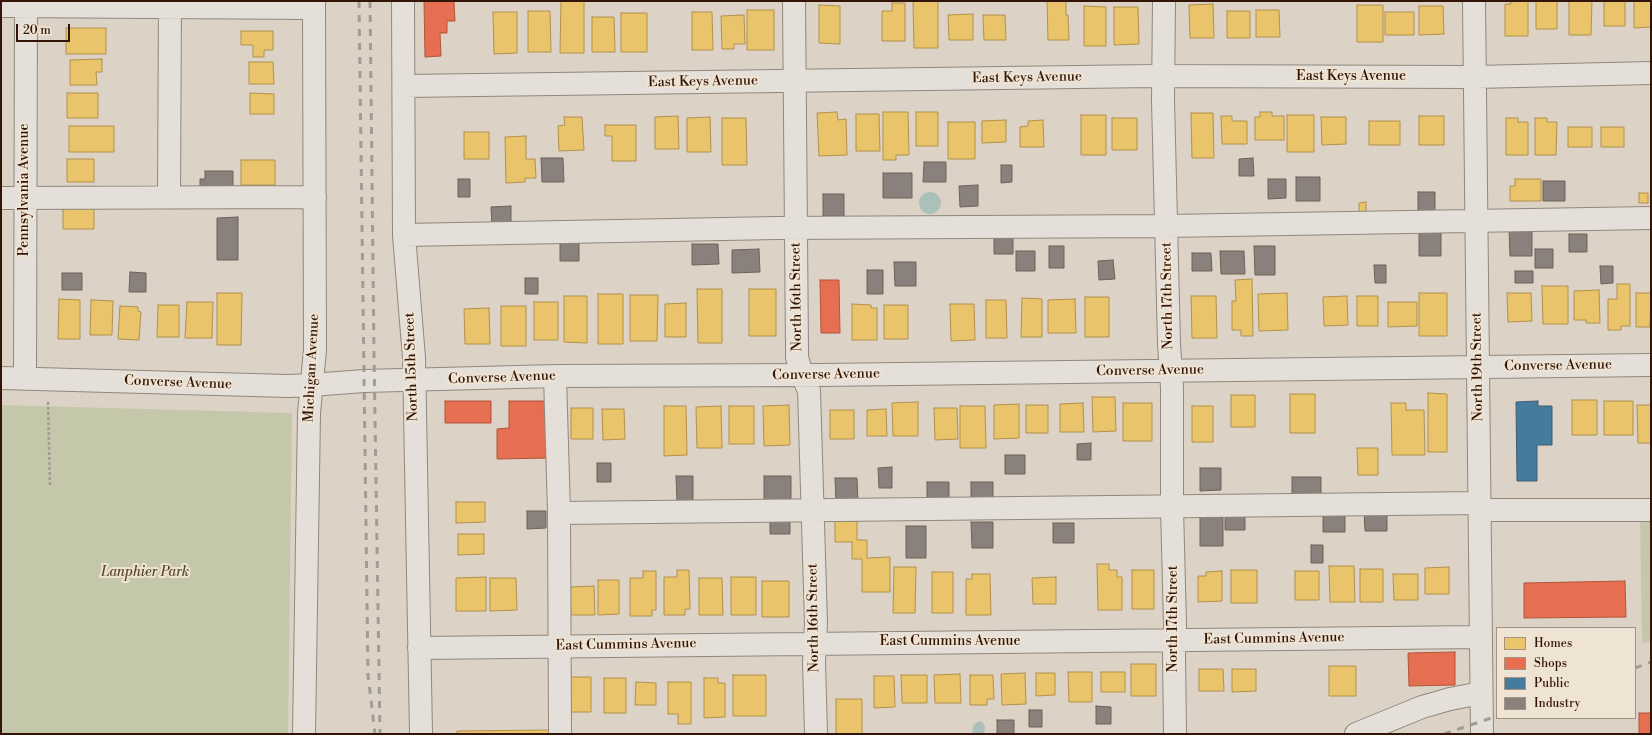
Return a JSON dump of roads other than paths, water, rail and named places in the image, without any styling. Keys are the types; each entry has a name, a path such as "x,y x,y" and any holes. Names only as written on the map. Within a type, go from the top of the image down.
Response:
{"street":[{"name":"North 15th Street","path":"403,1 404,235 414,358 421,734"},
{"name":"North 16th Street","path":"794,1 797,357 802,375 809,391 816,734"},
{"name":"North 17th Street","path":"1164,1 1166,226 1176,625 1175,734"},
{"name":"North 19th Street","path":"1474,1 1482,734"},
{"path":"1,6 26,4 314,5"},
{"name":"Pennsylvania Avenue","path":"24,379 26,4"},
{"path":"169,197 170,4"},
{"name":"Michigan Avenue","path":"304,734 311,385 315,350 314,5"},
{"name":"East Keys Avenue","path":"404,86 1164,76 1475,77 1651,73"},
{"path":"1,198 315,197"},
{"path":"404,235 796,229 1166,226 1651,218"},
{"name":"Converse Avenue","path":"1,378 311,385 364,381 555,376 802,375 1651,365"},
{"path":"555,376 559,513 560,734"},
{"path":"559,513 1172,507 1480,506 1651,510"},
{"name":"East Cummins Avenue","path":"419,648 1481,637"},
{"path":"1356,734 1422,707 1450,699 1481,693"}],"water":[{"path":"930,192 938,195 941,203 938,211 930,214 922,211 919,203 922,195"},
{"path":"980,721 985,727 984,734 972,734 973,726"}],"railway":[{"path":"359,1 368,675 375,734"},
{"path":"370,1 380,734"},
{"path":"1636,668 1651,662"},
{"path":"1444,734 1496,716"}],"park label":[{"name":"Lanphier Park","path":"145,573"}]}
